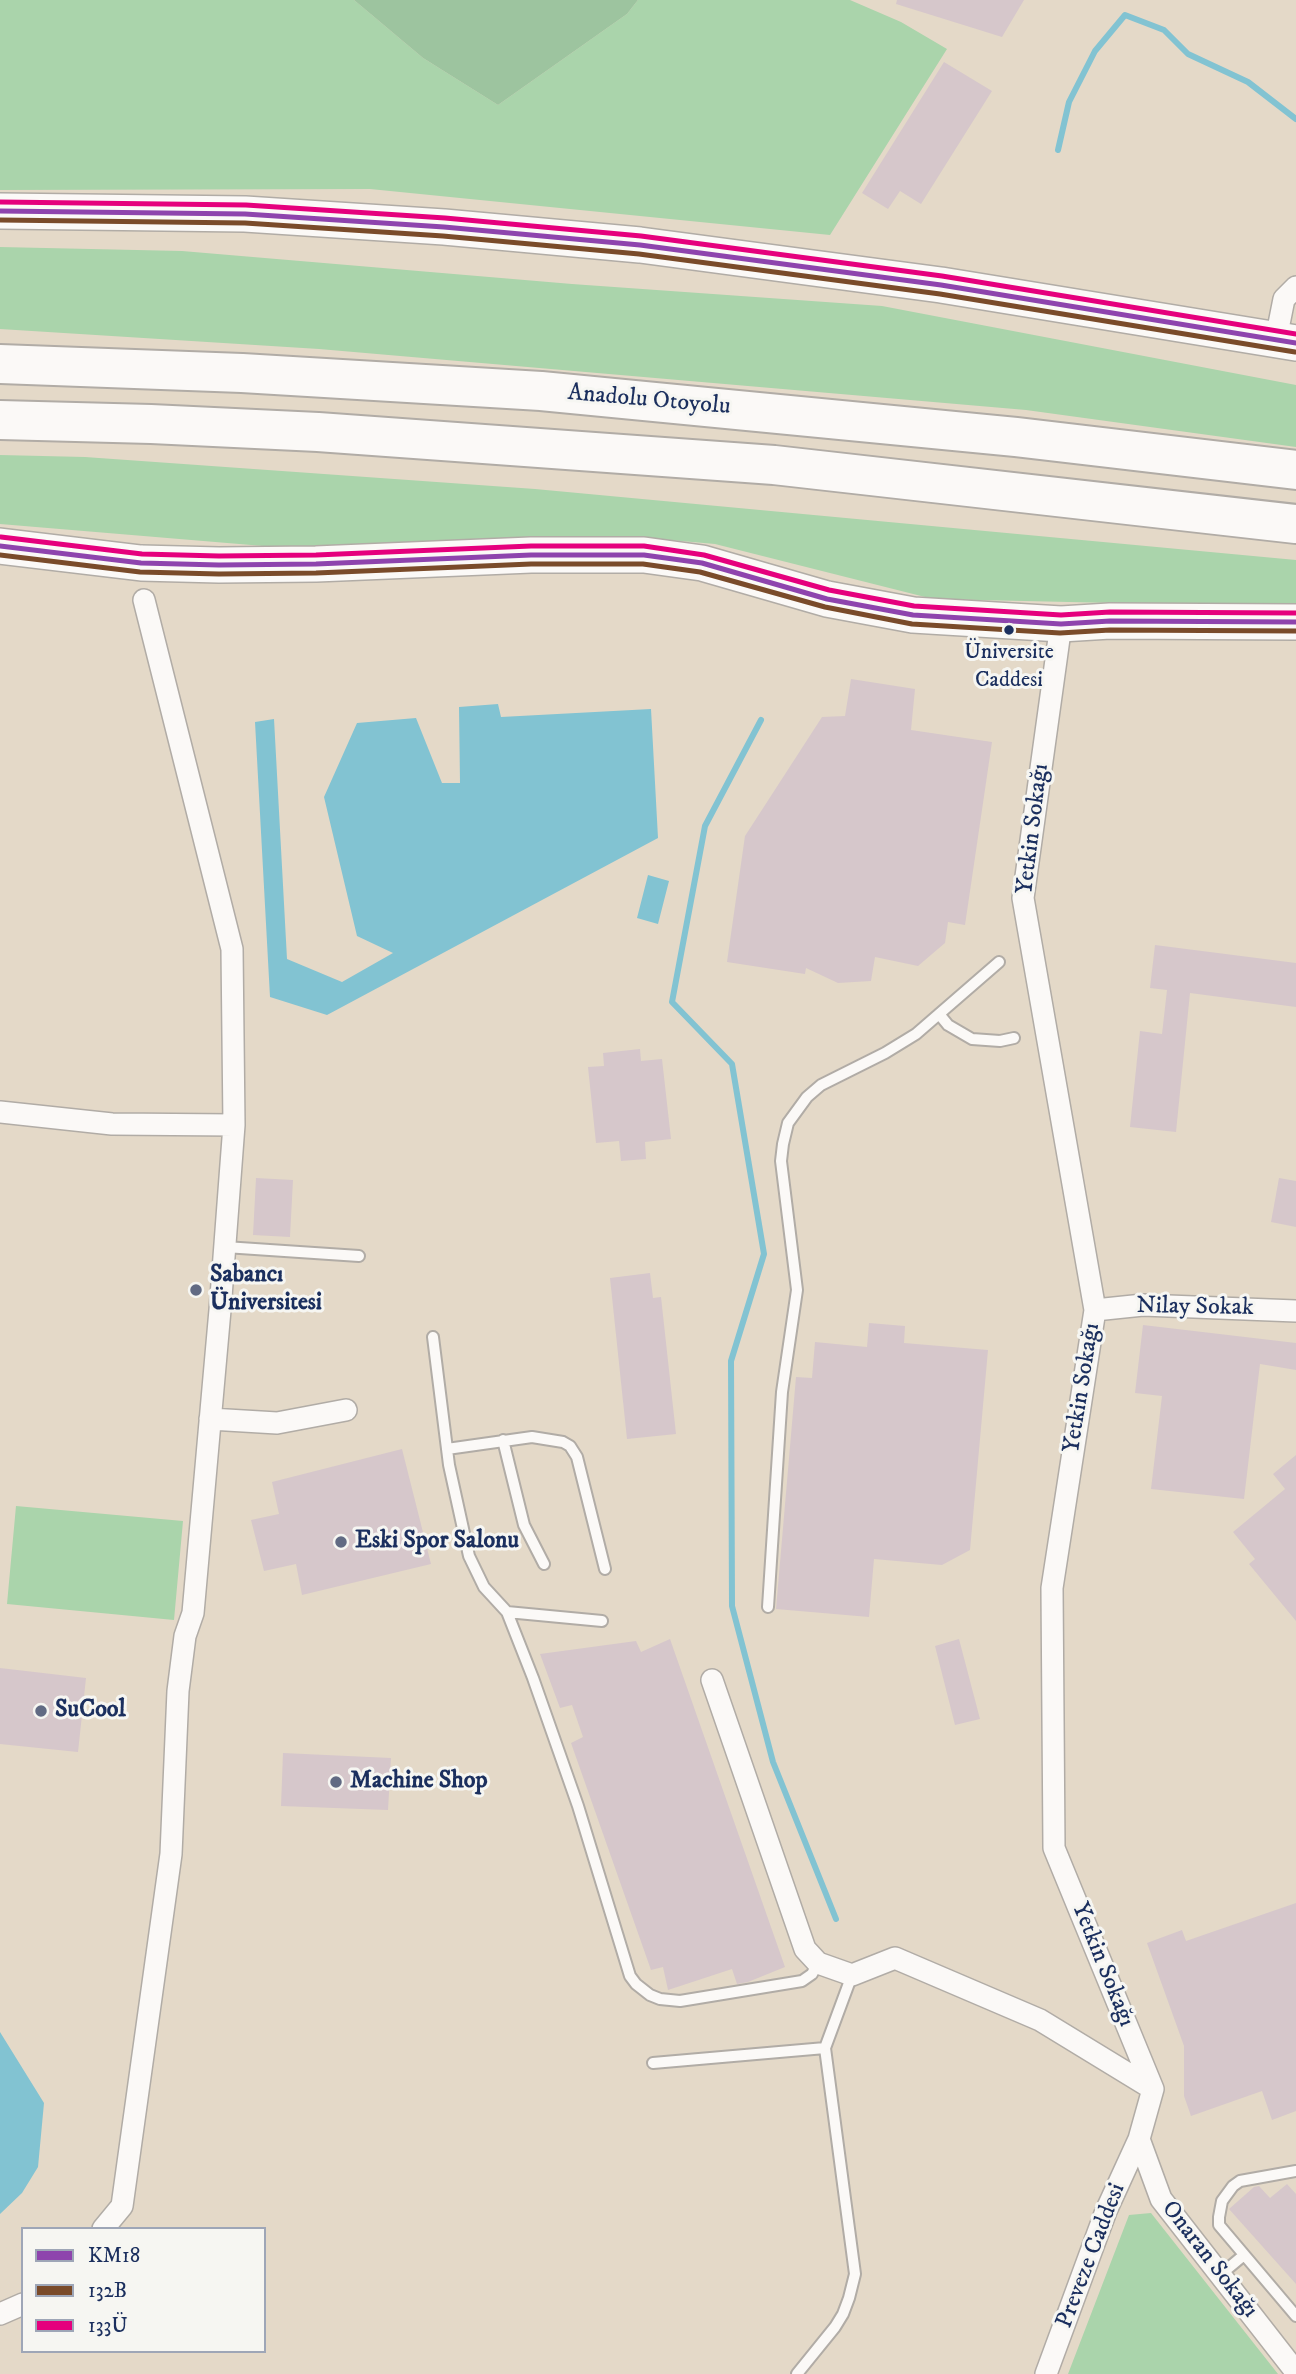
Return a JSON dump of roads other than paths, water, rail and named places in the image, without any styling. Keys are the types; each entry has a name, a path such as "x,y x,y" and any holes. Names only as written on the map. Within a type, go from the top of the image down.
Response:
{"highway":[{"name":"Anadolu Otoyolu","path":"0,364 229,372 541,391 990,434 1296,471"},
{"path":"0,420 318,432 774,465 1296,524"}],"main road":[{"path":"0,211 245,214 444,227 640,245 941,285 1286,341"},
{"path":"0,546 141,563 219,565 316,564 531,555 644,555 702,563 827,599 913,615 1061,624 1110,621 1296,622"}],"street":[{"path":"1286,341 1284,299 1296,287"},
{"path":"105,2227 122,2206 171,1854 178,1690 185,1636 193,1613 234,1125 233,949 144,600"},
{"name":"Yetkin Sokağı","path":"1061,624 1023,898 1095,1310 1052,1588 1054,1847 1153,2089"},
{"path":"0,1112 112,1124 234,1125"},
{"name":"Nilay Sokak","path":"1095,1310 1143,1305 1296,1311"},
{"path":"210,1419 277,1423 346,1410"},
{"path":"712,1680 805,1949 818,1963 852,1975 895,1958 1040,2020 1153,2089 1139,2139"},
{"name":"Onaran Sokağı","path":"1139,2139 1161,2199 1296,2371"},
{"name":"Preveze Caddesi","path":"1046,2374 1106,2211 1139,2139"},
{"path":"0,2314 21,2305"}],"lane":[{"path":"141,563 144,600"},
{"path":"768,1607 782,1392 797,1290 781,1161 788,1123 797,1109 821,1085 916,1034 999,962"},
{"path":"939,1014 948,1025 972,1039 1000,1041 1014,1038"},
{"path":"225,1247 359,1256"},
{"path":"433,1337 447,1449 469,1556 484,1587 508,1612 558,1744 630,1976 650,1995 680,2001 802,1981 812,1974 818,1963"},
{"path":"447,1449 542,1437 564,1442 574,1451 605,1569"},
{"path":"503,1440 524,1525 544,1564"},
{"path":"508,1612 602,1621"},
{"path":"797,2374 835,2328 849,2298 855,2274 825,2048 852,1975"},
{"path":"653,2063 825,2048"},
{"path":"1296,2171 1240,2181 1233,2186 1219,2209 1219,2225 1296,2316"},
{"path":"1220,2274 1244,2255"}],"water":[{"path":"498,704 501,717 651,709 658,838 327,1015 270,997 255,722 274,719 287,959 342,982 393,953 357,936 324,797 357,723 416,718 442,783 460,783 459,707"},
{"path":"648,875 669,881 658,924 637,918"},
{"path":"0,2032 44,2103 38,2167 22,2193 0,2214"}],"waterway":[{"path":"1058,150 1069,102 1095,51 1125,15 1164,30 1188,54 1248,82 1296,119"},
{"path":"761,720 705,826 672,1002 732,1064 764,1254 731,1361 732,1606 773,1762 836,1919"}],"place":[{"name":"Üniversite Caddesi","path":"1009,630"},
{"name":"Sabancı Üniversitesi","path":"196,1290"},
{"name":"Eski Spor Salonu","path":"341,1542"},
{"name":"SuCool","path":"41,1711"},
{"name":"Machine Shop","path":"336,1782"}]}
